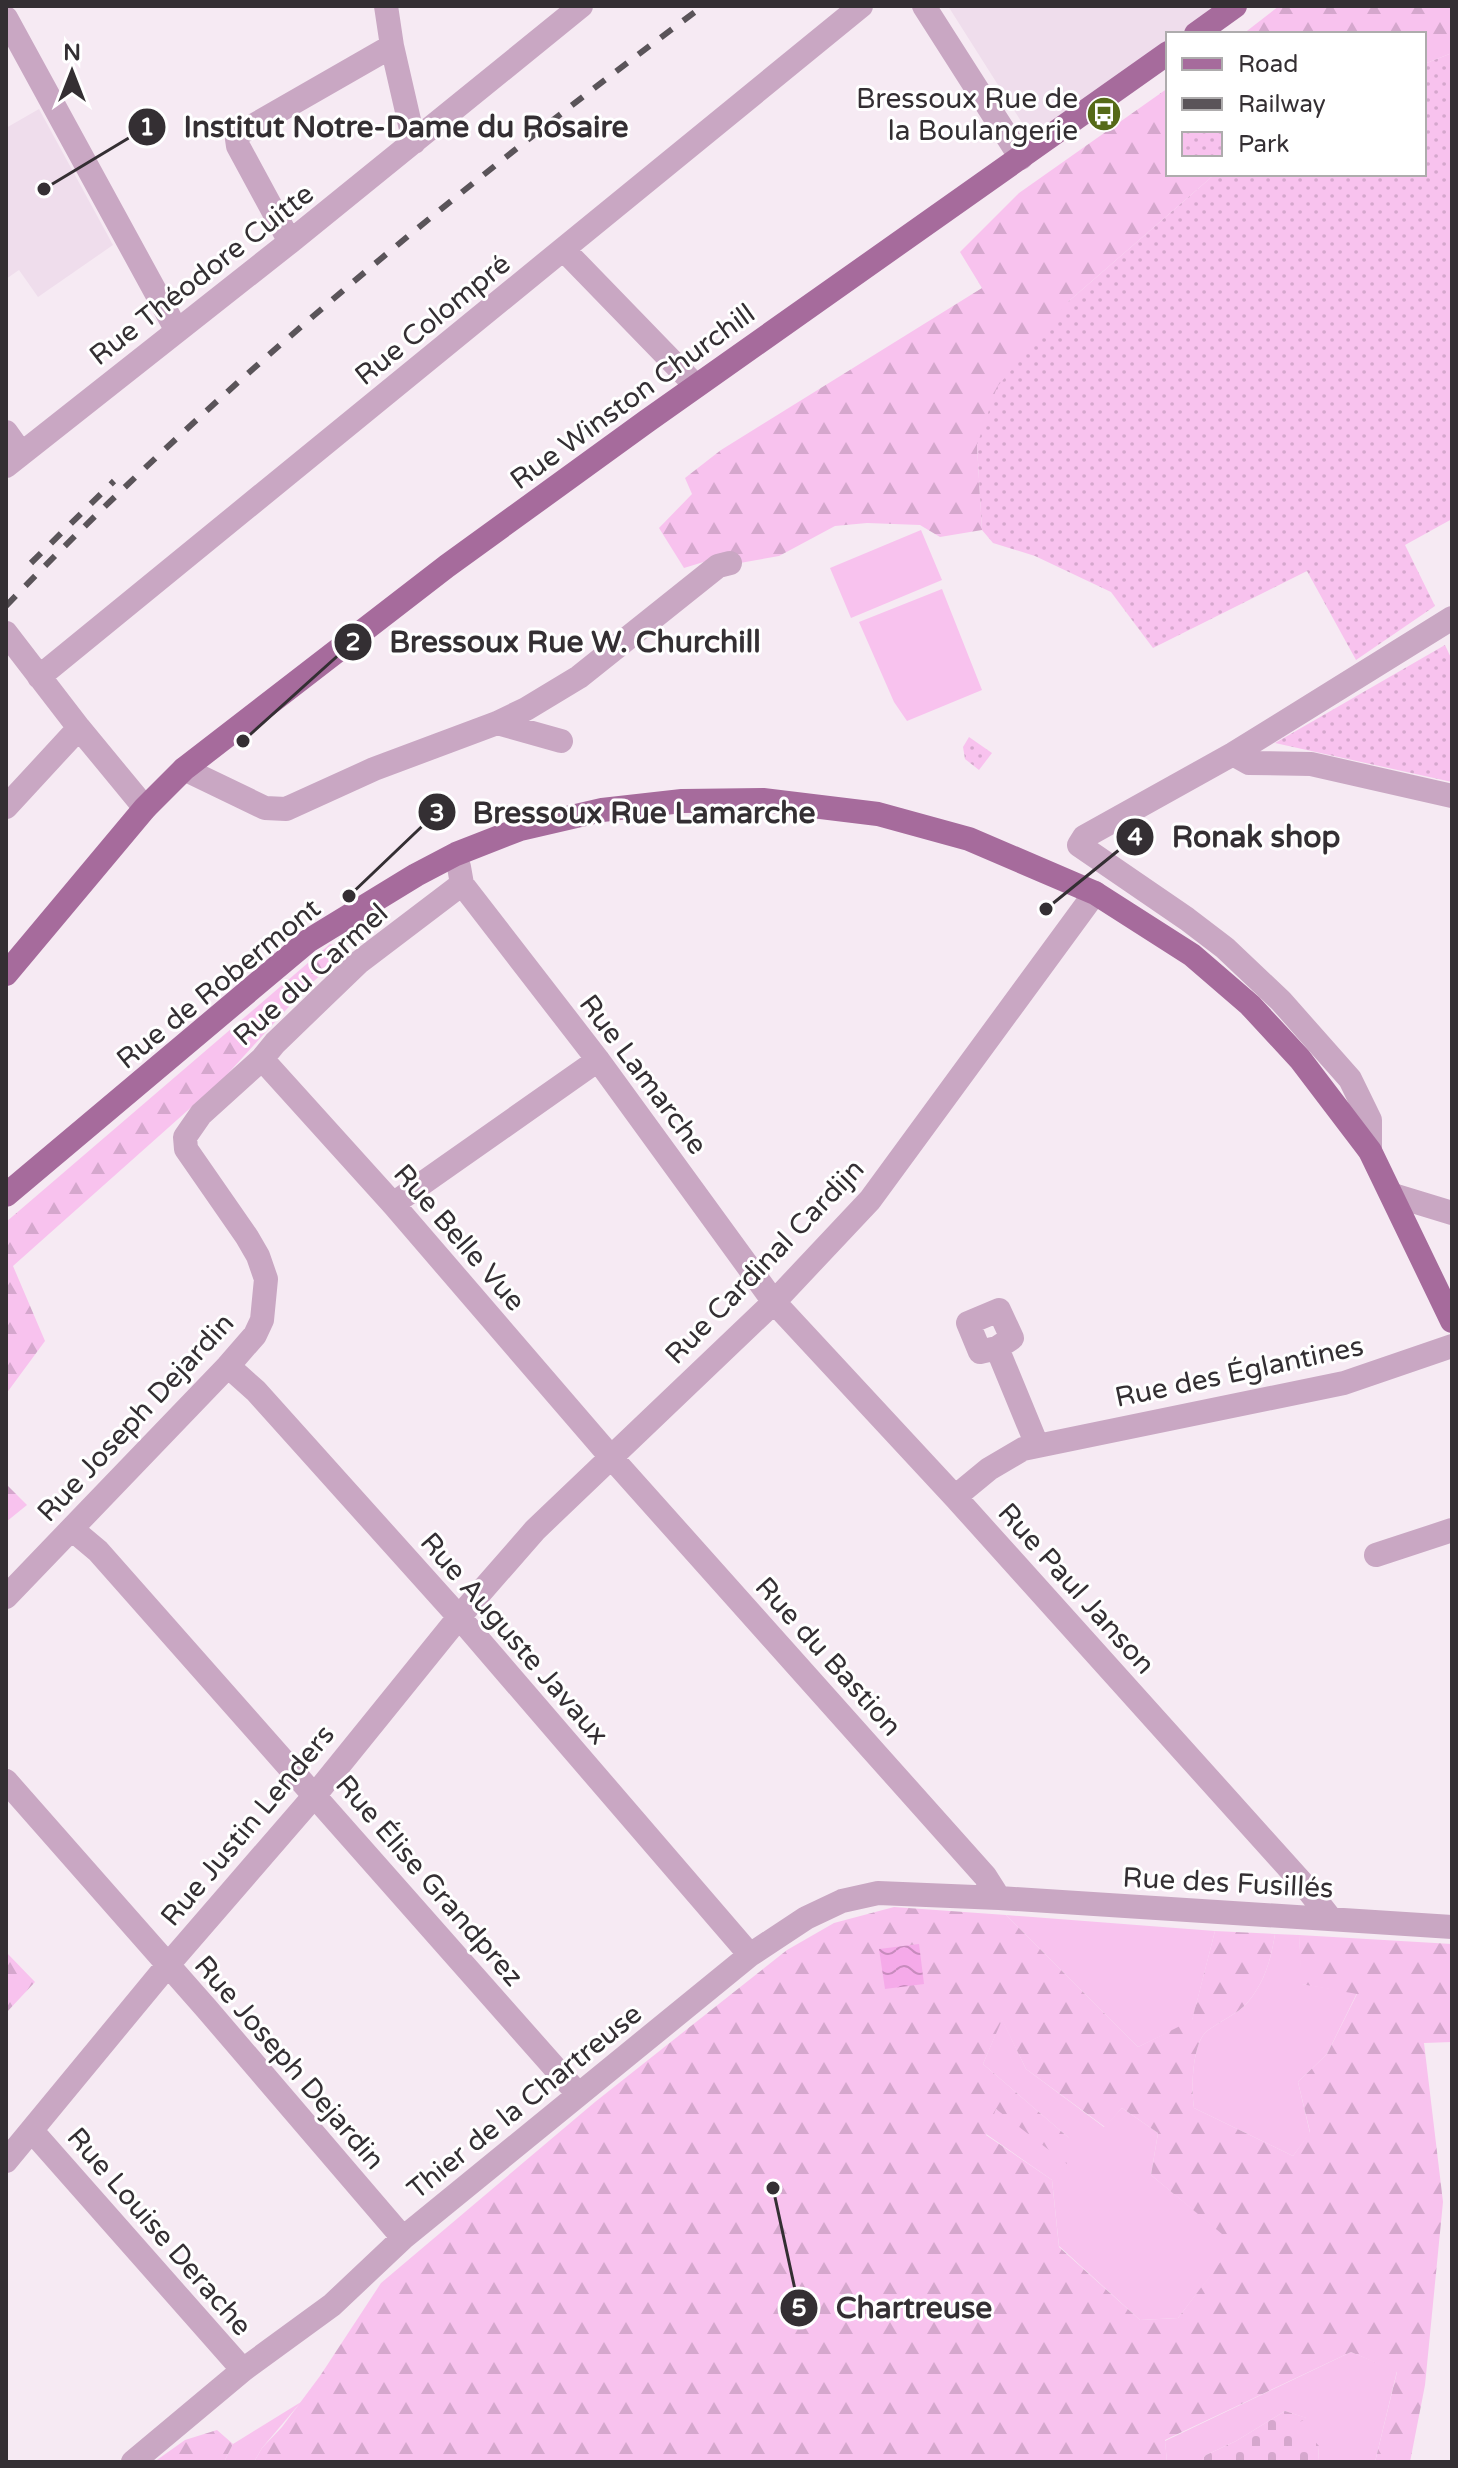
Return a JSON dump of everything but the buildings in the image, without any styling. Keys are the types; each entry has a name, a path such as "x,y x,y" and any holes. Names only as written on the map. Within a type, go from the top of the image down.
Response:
{"main road":[{"path":"1199,32 1235,6"},
{"name":"Rue Winston Churchill","path":"6,974 145,808 184,769 447,566 1166,54"},
{"name":"Rue de Robermont","path":"6,1195 308,941 456,854 520,829 602,810 682,801 763,800 878,814 969,839 1095,893 1192,955 1250,1005 1300,1059 1370,1151 1452,1321"}],"street":[{"path":"386,6 414,142"},
{"name":"Rue Théodore Cuitte","path":"14,460 581,6"},
{"name":"Rue Colompré","path":"39,677 861,6"},
{"path":"924,6 1021,158"},
{"path":"6,18 177,331"},
{"path":"290,242 237,139 242,132 392,46"},
{"path":"564,250 696,386"},
{"path":"6,432 14,460"},
{"path":"184,769 265,808 286,809 374,769 526,709 579,677 718,566 730,563"},
{"path":"1370,1151 1370,1120 1350,1079 1281,1001 1225,948 1079,845 1084,837 1233,754 1452,618"},
{"path":"6,634 145,808"},
{"path":"497,723 561,741"},
{"path":"6,807 79,728"},
{"path":"1233,754 1249,763 1311,764 1452,796"},
{"path":"456,854 462,884"},
{"name":"Rue du Carmel","path":"185,1137 201,1114 262,1059 358,963 462,884"},
{"name":"Rue Lamarche","path":"462,884 598,1060 774,1302"},
{"name":"Rue Cardinal Cardijn","path":"535,1530 774,1302 870,1200 1095,893"},
{"name":"Rue Belle Vue","path":"262,1059 393,1204 610,1456"},
{"path":"393,1204 598,1060"},
{"name":"Rue Joseph Dejardin","path":"6,1597 228,1366 255,1335 262,1320 266,1279 258,1256 186,1149 185,1137"},
{"path":"1393,1195 1452,1213"},
{"name":"Rue Paul Janson","path":"774,1302 955,1497 1305,1886 1330,1918"},
{"name":"Rue des Églantines","path":"955,1497 989,1469 1023,1449 1344,1383 1452,1346"},
{"path":"997,1348 1037,1445"},
{"name":"Rue Auguste Javaux","path":"228,1366 256,1391 459,1617 750,1955"},
{"name":"Rue du Bastion","path":"610,1456 975,1864 999,1898"},
{"name":"Rue Élise Grandprez","path":"73,1530 98,1551 578,2094"},
{"name":"Rue Justin Lenders","path":"6,2161 535,1530"},
{"path":"1376,1555 1452,1530"},
{"name":"Rue Joseph Dejardin","path":"6,1781 403,2238"},
{"name":"Thier de la Chartreuse","path":"133,2462 243,2370 332,2305 403,2238 578,2094 750,1955 806,1918 842,1901 878,1893 999,1898"},
{"name":"Rue des Fusillés","path":"999,1898 1452,1927"},
{"name":"Rue Louise Derache","path":"32,2131 243,2370"}],"shaded area":[{"path":"948,6 1218,6 1182,32 1166,32 1166,42 1031,137"},
{"path":"39,109 113,245 38,297 19,270 6,279 6,128"}],"green space":[{"path":"1279,6 1452,6 1452,53 1426,63 1426,32 1246,32"},
{"path":"1452,53 1452,519 1405,545 1435,606 1356,660 1307,571 1153,648 1111,592 1035,556 993,543 982,530 977,445 997,387 1069,301 1213,176 1426,176 1426,63"},
{"path":"1166,89 1166,176 1213,176 1069,301 977,445 982,530 940,537 920,525 867,523 835,526 779,556 740,563 710,560 684,568 659,528 692,494 685,478 721,450 982,288 960,252 1019,193"},
{"path":"921,530 942,580 851,618 830,568"},
{"path":"942,589 982,690 907,721 894,702 859,622"},
{"path":"1445,645 1452,660 1452,782 1275,743"},
{"path":"969,737 992,753 979,770 965,759 963,747"},
{"path":"330,944 349,950 306,988 223,1079 13,1266 45,1341 6,1394 6,1222"},
{"path":"6,1484 27,1505 6,1522"},
{"path":"894,1907 1006,1915 1138,2047 1192,2020 1215,1931 1275,1934 1266,1970 1254,1994 1239,2010 1202,2037 1194,2067 1193,2100 1194,2108 1293,2156 1310,2132 1298,2082 1327,2054 1357,1994 1301,1984 1299,1935 1452,1944 1452,2042 1424,2043 1443,2202 1425,2385 1410,2462 1375,2462 1397,2372 1351,2352 1165,2440 1167,2462 254,2462 320,2376 381,2283 595,2102 787,1950 834,1923","holes":["1002,2020 1026,2069 1105,2127 1122,2108 1158,2133 1151,2175 1234,2244 1178,2318 1140,2320 1059,2247 1052,2180 986,2135 996,2109 1067,2164 1069,2138 983,2064"]},
{"path":"1006,1915 1215,1931 1192,2021 1138,2047"},
{"path":"1275,1934 1299,1935 1302,1984 1357,1993 1327,2054 1298,2082 1310,2133 1293,2156 1194,2108 1193,2100 1194,2067 1202,2037 1239,2010 1254,1994 1266,1970"},
{"path":"6,1952 35,1982 6,2013"},
{"path":"1002,2019 1026,2069 1104,2127 1122,2108 1158,2133 1151,2175 1235,2244 1178,2318 1140,2320 1059,2246 1052,2180 986,2134 995,2109 1069,2138 983,2064"},
{"path":"1351,2352 1397,2371 1375,2462 1318,2462 1319,2446 1277,2434 1306,2418 1285,2411 1206,2455 1200,2462 1167,2462 1165,2441"},
{"path":"301,2402 254,2462 224,2462 233,2444"},
{"path":"1285,2411 1307,2418 1279,2434 1305,2431 1319,2446 1318,2462 1200,2462 1206,2455"},
{"path":"217,2430 233,2444 224,2462 154,2462 185,2440"}],"water":[{"path":"919,1944 924,1984 885,1989 879,1949"}],"railway":[{"path":"6,606 170,445 342,291 521,145 703,6"},
{"path":"31,563 114,481"}],"place":[{"name":"Bressoux Rue de la Boulangerie","path":"1104,114"},
{"name":"Institut Notre-Dame du Rosaire","path":"44,189"},
{"name":"Bressoux Rue W. Churchill","path":"243,741"},
{"name":"Bressoux Rue Lamarche","path":"349,896"},
{"name":"Ronak shop","path":"1046,909"},
{"name":"Chartreuse","path":"773,2188"}]}
